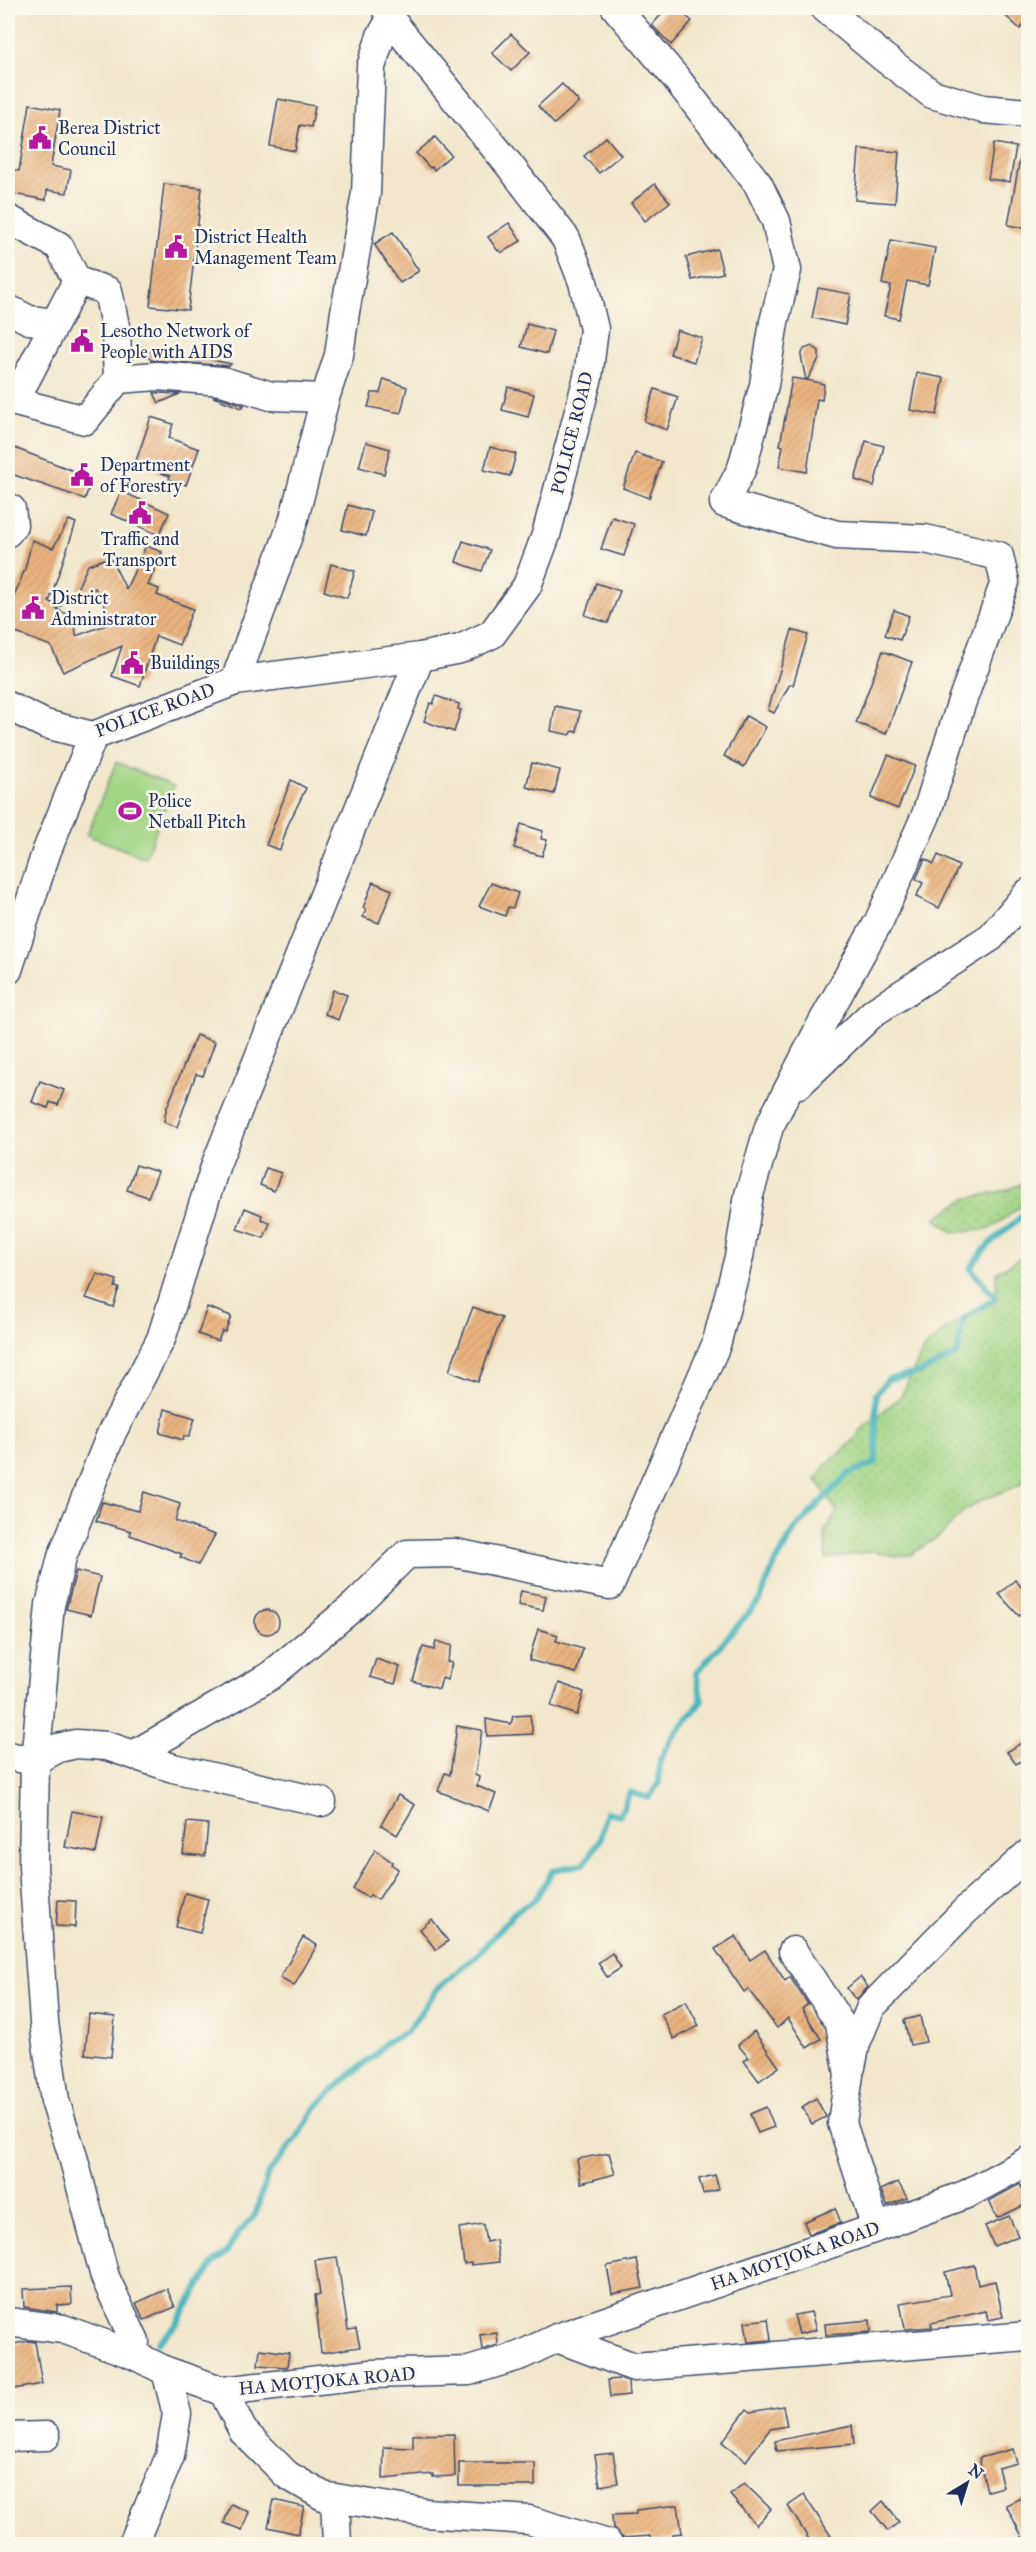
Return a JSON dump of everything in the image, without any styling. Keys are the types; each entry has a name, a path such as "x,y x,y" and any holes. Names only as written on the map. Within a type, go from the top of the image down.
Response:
{"street":[{"path":"135,1754 270,1676 354,1606 407,1554 455,1553 610,1585 716,1345 739,1257 752,1184 770,1127 820,1027 879,921 926,815 961,704 1005,582 999,556 926,539 837,535 724,503 742,468 764,385 774,322 787,270 776,221 758,184 676,78 616,8"},
{"path":"825,8 883,57 932,94 983,109 1029,113"},
{"name":"POLICE ROAD","path":"235,681 293,522 325,398 339,355 366,193 371,67 389,14"},
{"name":"POLICE ROAD","path":"8,706 45,724 93,736 235,681 420,657 460,649 492,634 527,586 546,535 588,377 594,329 583,282 566,239 389,14"},
{"path":"8,219 59,246 77,281 108,291 116,331 118,379 85,420 11,400 56,323 77,281"},
{"path":"8,309 29,320 56,323"},
{"path":"118,379 157,376 222,381 271,396 325,398"},
{"path":"132,2354 135,2342 105,2277 72,2153 55,2101 44,2022 33,1867 35,1761 50,1605 62,1557 112,1432 161,1339 216,1164 420,657"},
{"path":"8,970 46,853 93,736"},
{"path":"784,1098 874,1012 991,938 1029,893"},
{"path":"8,1756 35,1761 57,1748 76,1744 107,1746 172,1768 322,1803"},
{"path":"876,2228 842,2123 856,2043 871,2007 965,1911 1029,1854"},
{"path":"793,1952 840,2023 849,2074"},
{"name":"HA MOTJOKA ROAD","path":"8,2322 63,2329 132,2354 166,2371 223,2391 371,2374 469,2371 519,2356 557,2338 876,2228 967,2194 1029,2161"},
{"path":"557,2338 634,2367 1029,2336"},
{"path":"133,2544 170,2456 177,2414 166,2371"},
{"path":"223,2391 243,2431 287,2475 323,2496 426,2513 529,2520 608,2544"},
{"path":"8,2437 46,2436"},
{"path":"335,2499 338,2544"}],"green space":[{"name":"Police Netball Pitch","path":"116,762 174,786 145,858 87,835"},
{"path":"1028,1181 1028,1201 990,1229 953,1233 935,1218 965,1199 1007,1190"},
{"path":"1028,1253 1028,1471 1022,1484 965,1510 940,1536 910,1555 894,1556 873,1551 826,1559 825,1531 837,1512 816,1479 825,1466 852,1442 863,1428 901,1396 923,1350 949,1327 996,1298 996,1273"}],"building":[{"path":"667,8 676,8 692,21 671,45 652,25"},
{"path":"997,8 1029,8 1029,19 1020,29"},
{"path":"511,34 530,52 511,71 492,53"},
{"path":"562,84 579,102 554,124 538,106"},
{"path":"278,99 315,106 311,127 300,125 295,151 270,146"},
{"name":"Berea District Council","path":"30,104 60,110 51,166 71,170 67,193 47,190 46,200 8,193 8,169 19,171"},
{"path":"435,137 451,155 434,170 416,153"},
{"path":"606,137 621,155 599,173 584,156"},
{"path":"994,143 1016,147 1010,182 988,179"},
{"path":"859,149 899,152 895,203 855,200"},
{"path":"1020,158 1029,159 1029,229 1008,225"},
{"name":"District Health Management Team","path":"164,184 202,188 188,310 150,306"},
{"path":"655,184 670,202 645,221 631,203"},
{"path":"509,223 521,241 501,253 488,237"},
{"path":"393,232 419,271 400,283 374,244"},
{"path":"891,240 935,248 928,285 907,281 899,319 884,316 891,286 882,284"},
{"path":"717,249 723,273 692,280 686,257"},
{"path":"818,288 851,294 845,325 812,318"},
{"path":"527,324 553,331 547,354 521,347"},
{"path":"677,330 702,338 694,362 670,354"},
{"path":"136,345 170,359 176,356 184,359 192,358 199,361 207,359 231,364 229,366 151,360"},
{"path":"812,346 819,351 819,359 807,380 824,384 822,400 817,399 807,472 779,467 783,446 780,445 792,378 806,380 801,356 804,349"},
{"path":"917,373 944,378 937,415 910,410"},
{"path":"384,379 407,387 401,413 368,407 372,393 380,393"},
{"path":"508,387 534,394 528,417 502,410"},
{"path":"655,389 678,397 667,430 644,421"},
{"path":"154,393 157,393 180,394 159,403"},
{"path":"213,397 219,397 244,405 242,408"},
{"path":"151,417 173,424 169,438 199,449 186,485 169,479 170,476 135,464"},
{"path":"866,441 884,446 874,486 855,480"},
{"path":"366,442 390,449 384,474 359,467"},
{"path":"12,447 92,478 85,499 8,473 8,460"},
{"path":"490,447 516,454 510,476 484,470"},
{"path":"635,453 662,462 649,498 623,488"},
{"name":"Traffic and Transport","path":"121,491 169,513 159,535 111,514"},
{"path":"348,505 372,512 366,536 342,530"},
{"path":"612,517 634,524 624,556 601,549"},
{"path":"69,520 76,523 49,602 61,606 56,609 75,618 76,636 114,622 95,588 72,600 88,565 110,557 126,589 146,546 162,552 148,585 159,589 157,595 193,609 179,645 156,636 140,686 112,676 122,646 63,672 51,646 8,630 8,611 25,569 32,540 53,548"},
{"path":"463,541 490,550 482,571 456,562"},
{"path":"331,564 355,571 347,598 324,591"},
{"path":"596,583 620,591 608,623 585,615"},
{"path":"894,610 909,616 900,640 885,635"},
{"path":"792,630 808,635 793,685 790,684 774,713 768,710"},
{"path":"883,651 912,662 886,734 856,723"},
{"path":"436,696 459,704 458,709 461,710 454,732 424,721 430,703 433,704"},
{"path":"555,706 580,711 577,732 573,731 570,735 551,731"},
{"path":"746,716 766,727 744,767 724,756"},
{"path":"888,755 915,766 898,809 871,798"},
{"path":"532,763 560,770 554,794 526,787"},
{"path":"291,780 306,788 288,825 280,850 266,845"},
{"path":"521,824 543,831 541,839 547,840 542,856 514,848"},
{"path":"938,855 959,866 939,908 916,897 923,883 916,879 925,859 934,864"},
{"path":"373,882 392,890 379,923 363,917 366,909 363,908"},
{"path":"491,883 518,893 513,908 508,907 505,916 479,906"},
{"path":"333,990 347,995 338,1020 325,1014"},
{"path":"196,1035 215,1042 203,1076 196,1074 177,1127 164,1122 166,1110"},
{"path":"40,1081 64,1090 58,1105 50,1102 48,1108 32,1102"},
{"path":"136,1165 158,1172 148,1197 127,1190"},
{"path":"266,1168 281,1173 274,1191 260,1185"},
{"path":"245,1208 262,1215 261,1219 270,1223 264,1238 237,1229"},
{"path":"97,1274 117,1280 115,1287 119,1288 113,1307 86,1298"},
{"path":"207,1307 231,1316 225,1332 222,1331 218,1341 198,1334"},
{"path":"473,1307 502,1318 478,1382 449,1371"},
{"path":"165,1409 195,1418 189,1437 184,1436 183,1440 160,1433"},
{"path":"144,1492 180,1504 175,1521 215,1535 198,1565 180,1557 182,1554 130,1535 131,1531 96,1521 102,1502 138,1511"},
{"path":"76,1571 100,1577 91,1615 66,1609"},
{"path":"1015,1580 1029,1595 1029,1607 1019,1616 999,1594"},
{"path":"521,1591 546,1596 543,1610 518,1605"},
{"path":"267,1610 275,1614 279,1622 275,1630 267,1634 259,1630 255,1622 259,1614"},
{"path":"538,1629 558,1635 556,1641 583,1649 576,1673 529,1660"},
{"path":"436,1641 452,1646 447,1662 452,1663 447,1680 442,1678 439,1689 413,1681 423,1647 434,1650"},
{"path":"376,1659 400,1667 395,1684 370,1677"},
{"path":"559,1683 584,1692 577,1715 551,1706"},
{"path":"530,1715 533,1734 487,1736 486,1719 511,1724 513,1716"},
{"path":"457,1726 482,1730 475,1775 479,1777 477,1786 496,1794 489,1811 438,1791 445,1773 450,1775"},
{"path":"1029,1738 1029,1756 1016,1764 1007,1752"},
{"path":"398,1795 415,1805 397,1835 381,1825"},
{"path":"72,1811 103,1817 96,1853 65,1847"},
{"path":"187,1822 208,1824 205,1856 183,1854"},
{"path":"375,1850 398,1869 378,1900 370,1895 368,1898 353,1889"},
{"path":"185,1893 208,1899 200,1933 176,1927"},
{"path":"58,1900 76,1901 75,1927 56,1926"},
{"path":"432,1919 448,1941 436,1950 420,1929"},
{"path":"736,1936 750,1960 765,1950 785,1981 790,1977 808,2004 802,2009 821,2039 807,2048 788,2018 777,2028 748,1989 744,1992 715,1949"},
{"path":"303,1937 317,1945 294,1986 280,1978"},
{"path":"612,1953 621,1968 607,1977 598,1963"},
{"path":"860,1977 868,1987 856,2000 847,1988"},
{"path":"686,2001 699,2026 674,2039 661,2014"},
{"path":"89,2014 115,2017 111,2057 85,2054"},
{"path":"920,2016 926,2042 910,2045 904,2020"},
{"path":"754,2031 779,2067 759,2081 744,2061 749,2058 738,2045"},
{"path":"816,2098 826,2117 812,2124 802,2107"},
{"path":"766,2107 774,2127 758,2133 750,2114"},
{"path":"609,2153 615,2174 581,2183 577,2159"},
{"path":"715,2175 719,2189 703,2194 699,2179"},
{"path":"898,2182 907,2198 887,2206 881,2190"},
{"path":"1020,2184 1029,2203 997,2218 989,2201"},
{"path":"835,2208 841,2223 809,2234 804,2222"},
{"path":"1009,2216 1018,2236 994,2246 985,2226"},
{"path":"483,2224 486,2242 496,2240 499,2262 464,2264 459,2228"},
{"path":"337,2257 348,2330 356,2329 360,2347 321,2353 315,2295 320,2295 315,2260"},
{"path":"637,2260 643,2288 612,2294 607,2266"},
{"path":"974,2265 978,2285 995,2281 1003,2317 988,2320 986,2311 931,2323 932,2327 905,2329 900,2303 950,2295 945,2272"},
{"path":"71,2287 72,2304 57,2305 57,2312 24,2307 23,2289"},
{"path":"167,2289 175,2307 144,2320 136,2303"},
{"path":"811,2312 816,2330 799,2334 794,2315"},
{"path":"768,2319 771,2340 748,2342 745,2322"},
{"path":"870,2320 871,2332 826,2335 825,2324"},
{"path":"497,2333 498,2345 482,2350 480,2335"},
{"path":"35,2342 42,2384 8,2390 8,2345"},
{"path":"260,2349 289,2353 287,2367 258,2365"},
{"path":"619,2379 628,2382 629,2395 610,2397 608,2380"},
{"path":"783,2406 787,2426 770,2429 746,2461 722,2442 747,2409 751,2412"},
{"path":"852,2425 854,2444 777,2451 775,2441"},
{"path":"454,2434 455,2476 433,2477 433,2474 383,2479 384,2447 413,2448 413,2435"},
{"path":"1013,2449 1017,2463 998,2468 1003,2487 987,2491 979,2458"},
{"path":"613,2453 618,2483 600,2486 595,2455"},
{"path":"459,2463 535,2463 535,2486 459,2486"},
{"path":"744,2483 771,2509 756,2525 730,2495"},
{"path":"1029,2494 1029,2544 1026,2544 1006,2505"},
{"path":"804,2495 831,2536 818,2544 812,2544 788,2506"},
{"path":"274,2500 304,2507 298,2534 268,2527"},
{"path":"883,2501 899,2522 888,2531 872,2511"},
{"path":"231,2504 249,2512 242,2530 224,2523"},
{"path":"678,2505 682,2533 673,2534 673,2538 650,2541 650,2536 623,2538 613,2529 612,2515 636,2514 636,2510"}],"waterway":[{"path":"158,2343 176,2325 213,2264 227,2252 239,2232 255,2215 268,2173 296,2139 317,2106 375,2055 386,2042 407,2032 437,1989 478,1954 515,1912 535,1900 553,1870 584,1864 600,1840 606,1812 620,1815 630,1792 649,1798 659,1782 660,1760 672,1738 702,1701 696,1673 760,1600 773,1568 795,1529 848,1474 876,1463 876,1394 888,1379 922,1372 957,1354 964,1318 996,1298 970,1268 989,1244 1028,1211"}],"place":[{"name":"Berea District Council","path":"40,138"},
{"name":"District Health Management Team","path":"176,247"},
{"name":"Lesotho Network of People with AIDS","path":"82,341"},
{"name":"Department of Forestry","path":"82,475"},
{"name":"Traffic and Transport","path":"140,513"},
{"name":"District Administrator","path":"33,608"},
{"name":"Buildings","path":"132,663"},
{"name":"Police Netball Pitch","path":"130,811"}]}
